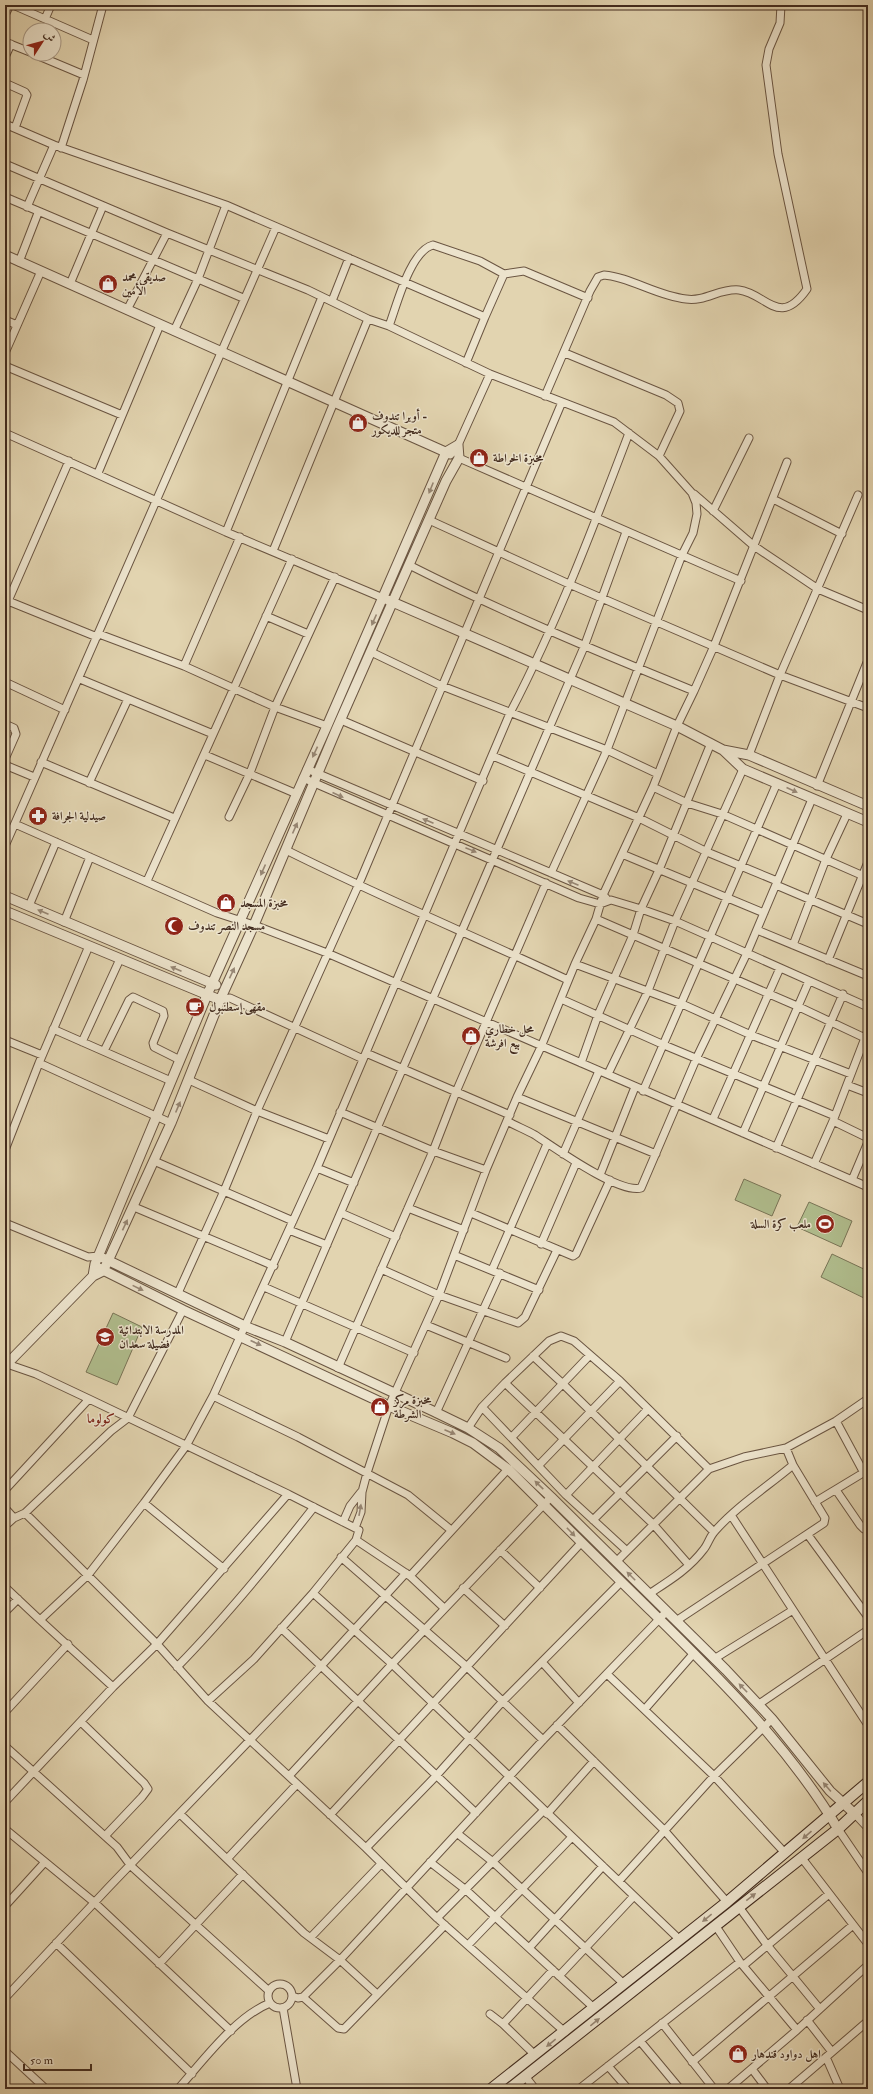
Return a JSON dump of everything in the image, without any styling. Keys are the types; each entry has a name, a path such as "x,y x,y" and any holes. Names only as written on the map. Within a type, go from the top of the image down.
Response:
{"main road":[{"path":"490,2089 565,2032 727,1902 868,1782"},
{"path":"509,2089 838,1829 868,1801"}],"street":[{"path":"5,15 10,5"},
{"path":"13,5 93,40"},
{"path":"45,19 51,5"},
{"path":"61,148 84,75 103,5"},
{"path":"545,396 595,282 598,278 604,275 672,297 696,300 720,292 740,290 770,306 780,307 790,306 798,301 807,289 778,154 766,64 769,49 780,23 781,5"},
{"path":"5,57 8,43 22,49"},
{"path":"53,62 84,75"},
{"path":"5,83 27,95 15,128"},
{"path":"5,124 61,148 226,205 485,317"},
{"path":"27,207 54,145"},
{"path":"5,164 210,251 332,300 490,374 614,422 659,456 692,493 754,546 818,589 868,610"},
{"path":"5,198 243,298"},
{"path":"174,331 210,251 226,205"},
{"path":"70,284 103,206"},
{"path":"19,262 38,213"},
{"path":"5,846 34,777 80,679 243,298 276,226"},
{"path":"127,310 167,233"},
{"path":"389,326 412,265 426,248 433,245 480,261 504,274 524,271 588,298"},
{"path":"5,255 459,458 598,517 626,532 741,581"},
{"path":"332,300 349,258"},
{"path":"5,353 41,271"},
{"path":"466,363 504,274"},
{"path":"226,532 322,297"},
{"path":"273,551 335,403 368,318"},
{"path":"5,320 17,325"},
{"path":"98,473 160,325"},
{"path":"564,353 666,395 678,403 680,411 659,456"},
{"path":"5,366 122,415"},
{"path":"208,1701 254,1659 313,1593 356,1540 359,1531 288,1494 36,1374 6,1365 93,1276 103,1271 108,1261 134,1207 171,1123 220,1000 254,925 341,720 429,520 459,458 458,445 490,374"},
{"path":"178,1293 224,1191 257,1110 358,886 414,751 465,634 498,550 562,402"},
{"path":"5,433 69,462 98,473 226,532 335,577 677,726 723,750 743,769 868,822"},
{"path":"40,1620 88,1575 144,1503 186,1446 213,1396 247,1327 294,1221 510,713 536,664 598,517 629,433"},
{"path":"713,511 749,438"},
{"path":"93,1276 97,1260 212,983 327,726 446,452 458,445"},
{"path":"69,462 7,604 184,666 275,707 327,726"},
{"path":"355,1528 361,1512 362,1492 367,1473 389,1406 439,1295 486,1170 517,1097 541,1047 568,980 596,919 600,904 605,898 622,854 653,787 677,726 714,646 787,462"},
{"path":"551,873 588,796 682,555 693,533 698,514 692,493"},
{"path":"749,755 780,675 858,495"},
{"path":"773,499 842,534"},
{"path":"429,520 498,550 569,584 780,675 850,703 868,708"},
{"path":"286,1342 402,1068 584,647 626,532"},
{"path":"184,666 240,537"},
{"path":"147,881 174,818 205,755 213,734 292,559"},
{"path":"409,565 478,600 584,647 694,692"},
{"path":"229,817 250,773 275,707 335,577"},
{"path":"266,616 308,634"},
{"path":"371,652 442,686 607,750 658,774"},
{"path":"817,786 868,662"},
{"path":"80,679 213,734"},
{"path":"5,682 65,710"},
{"path":"344,686 354,691"},
{"path":"89,783 128,699"},
{"path":"341,720 482,781"},
{"path":"5,724 14,728 16,734 5,759"},
{"path":"581,1063 598,1015 633,935 641,909 659,870 711,743"},
{"path":"723,750 749,755 817,786 868,806"},
{"path":"205,755 297,794"},
{"path":"493,756 639,818 707,852 868,924"},
{"path":"41,762 174,818"},
{"path":"5,765 34,777"},
{"path":"308,769 391,806 551,873 605,898 641,909 675,922 809,981 843,994 868,1007"},
{"path":"608,1074 648,991 675,922 743,769"},
{"path":"303,778 580,898 600,904"},
{"path":"643,1090 682,1004 740,866 777,783"},
{"path":"653,787 687,803 722,814 865,877"},
{"path":"5,896 212,983 225,990 230,998 294,1028 364,1056 402,1068 456,1092 509,1118 576,1163 610,1180 635,1189 641,1188 697,1057 747,953 812,799"},
{"path":"793,945 826,859 847,814"},
{"path":"15,824 217,913 254,925 327,953 541,1047 608,1074 868,1187"},
{"path":"29,906 56,842"},
{"path":"286,850 358,886 462,931 568,980"},
{"path":"622,854 726,899 764,913"},
{"path":"64,922 90,856"},
{"path":"828,960 846,915 865,877 868,862"},
{"path":"338,1368 433,1151 456,1092 516,956 546,883"},
{"path":"5,911 207,995 220,1000 230,998"},
{"path":"596,919 699,965 797,1006 865,1038"},
{"path":"757,930 868,976"},
{"path":"105,952 110,941"},
{"path":"5,1150 42,1055 89,946"},
{"path":"82,1042 120,959"},
{"path":"575,964 682,1004 714,1020 851,1074"},
{"path":"713,1119 780,968"},
{"path":"743,1133 809,981"},
{"path":"776,1148 798,1101 843,994"},
{"path":"104,1051 129,1000 133,996 163,1011 164,1016 153,1042 154,1047 180,1060"},
{"path":"561,999 664,1045 697,1057 798,1101 868,1138"},
{"path":"53,1029 172,1081"},
{"path":"814,1164 834,1119 851,1074 865,1049 865,1038 868,1030"},
{"path":"5,1040 42,1055"},
{"path":"39,1063 171,1123"},
{"path":"563,1154 599,1071"},
{"path":"189,1080 257,1110 329,1139"},
{"path":"847,1085 868,1093"},
{"path":"600,1175 635,1087"},
{"path":"517,1097 656,1154"},
{"path":"340,1112 433,1151 486,1170"},
{"path":"852,1180 868,1142"},
{"path":"492,1270 508,1230 547,1144"},
{"path":"154,1161 294,1221"},
{"path":"541,1244 576,1163"},
{"path":"317,1168 354,1183"},
{"path":"471,1213 541,1244 573,1256 576,1254 610,1180"},
{"path":"134,1207 274,1266"},
{"path":"408,1208 464,1230"},
{"path":"341,1213 396,1237"},
{"path":"5,1223 88,1257 108,1261 247,1327 286,1342 338,1368 468,1428 499,1448 551,1497 759,1704 830,1791 868,1828"},
{"path":"289,1230 327,1245"},
{"path":"381,1269 439,1295 518,1323 525,1317 557,1250"},
{"path":"454,1255 539,1290"},
{"path":"97,1260 103,1271 183,1310 389,1406 473,1443 508,1469 620,1582 694,1653 764,1726 816,1794 868,1873"},
{"path":"436,1413 484,1311 500,1273"},
{"path":"264,1287 356,1329 414,1353"},
{"path":"5,1526 14,1518 25,1513 111,1431 128,1418 183,1310"},
{"path":"426,1325 506,1358"},
{"path":"468,1428 482,1407 505,1383 549,1341 561,1336 574,1341 620,1381 708,1468"},
{"path":"512,1437 590,1355"},
{"path":"533,1356 714,1532"},
{"path":"539,1465 620,1381"},
{"path":"505,1383 653,1524 689,1565"},
{"path":"213,1396 298,1437 408,1495 451,1530"},
{"path":"5,1490 89,1399"},
{"path":"616,1562 708,1468 744,1457 786,1448 836,1421 868,1399"},
{"path":"482,1407 566,1495 627,1551"},
{"path":"566,1495 648,1409"},
{"path":"815,1502 866,1472 836,1421"},
{"path":"593,1520 677,1436"},
{"path":"676,1621 808,1534 825,1521 825,1518 792,1465 786,1448"},
{"path":"649,1594 689,1565 704,1549 714,1532 792,1465"},
{"path":"5,1998 508,1469"},
{"path":"836,1490 860,1525 864,1529 868,1528"},
{"path":"343,1522 350,1506 362,1492"},
{"path":"5,1802 113,1687 157,1644 288,1494"},
{"path":"289,1776 444,1608 551,1497"},
{"path":"144,1503 224,1569"},
{"path":"177,1667 228,1613 314,1507"},
{"path":"5,1508 14,1518"},
{"path":"25,1513 157,1644 208,1701 366,1848 437,1918 528,1997 565,2032"},
{"path":"731,1516 868,1725"},
{"path":"808,1534 868,1616"},
{"path":"356,1540 408,1574 444,1608"},
{"path":"330,1814 581,1543"},
{"path":"500,1550 540,1588"},
{"path":"341,1557 467,1667 543,1740"},
{"path":"366,1848 436,1776 503,1702 620,1582"},
{"path":"5,1587 113,1687"},
{"path":"463,1588 505,1626"},
{"path":"313,1593 355,1629 469,1740 680,1940"},
{"path":"5,1612 18,1598"},
{"path":"714,1659 792,1610"},
{"path":"292,1996 298,1998 303,1997 340,1960 405,1888 458,1834 557,1725 666,1612"},
{"path":"281,1628 322,1665 476,1813"},
{"path":"759,1704 868,1630"},
{"path":"5,1712 68,1644"},
{"path":"645,1709 694,1653"},
{"path":"542,1662 579,1703"},
{"path":"607,1674 714,1776 785,1853"},
{"path":"619,1881 714,1776 772,1719"},
{"path":"81,1722 144,1783 148,1789 142,1798 105,1836"},
{"path":"557,1725 664,1830 727,1902"},
{"path":"5,1746 117,1847 131,1866 197,1924 269,1991"},
{"path":"437,1918 545,1812 594,1761"},
{"path":"227,1859 297,1784"},
{"path":"180,1814 311,1937 340,1960 377,1994"},
{"path":"5,1829 95,1903 231,2031"},
{"path":"458,1834 494,1862 624,1984"},
{"path":"468,1945 572,1837"},
{"path":"802,1857 828,1894 868,1944"},
{"path":"5,1906 45,1862"},
{"path":"430,1862 466,1890 594,2008"},
{"path":"311,1937 381,1864"},
{"path":"529,1948 603,1866"},
{"path":"159,1964 244,1874"},
{"path":"579,2089 662,2023 767,1945 828,1894"},
{"path":"559,1976 634,1896"},
{"path":"739,1906 767,1945 820,2008"},
{"path":"303,1997 340,2029 346,2027 445,1925"},
{"path":"715,1925 742,1964 797,2030"},
{"path":"692,2062 853,1925"},
{"path":"56,1943 192,2074"},
{"path":"728,2089 797,2030 868,1965"},
{"path":"503,2024 553,1970"},
{"path":"279,1984 290,1990 292,1996 291,2001 283,2008 273,2006 268,1997 269,1991 274,1986 279,1984"},
{"path":"178,2089 231,2031 255,2010 270,2003"},
{"path":"283,2008 297,2089"},
{"path":"490,2014 503,2024 535,2055"},
{"path":"807,2020 829,2055 840,2089"},
{"path":"789,2089 868,2021"},
{"path":"662,2023 714,2089"},
{"path":"640,2042 680,2089"},
{"path":"5,2051 46,2089"},
{"path":"608,2066 628,2089"},
{"path":"752,2069 767,2089"},
{"path":"525,2076 535,2089"}],"green space":[{"name":"ملعب كرة السلة","path":"744,1179 781,1195 772,1216 735,1200"},
{"name":"ملعب كرة السلة","path":"809,1202 852,1221 841,1247 797,1227"},
{"name":"ملعب كرة السلة","path":"832,1254 868,1271 868,1300 821,1277"},
{"path":"113,1313 142,1327 117,1385 86,1372"}],"place":[{"name":"صديقي محمد الأمين","path":"108,284"},
{"name":"أوبرا تندوف - متجر للديكور","path":"358,423"},
{"name":"مخبزة الخراطة","path":"479,458"},
{"name":"صيدلية الجرافة","path":"38,816"},
{"name":"مخبزة المسجد","path":"226,903"},
{"name":"مسجد النصر تندوف","path":"174,926"},
{"name":"مقهى إسطنبول","path":"195,1007"},
{"name":"محل خطاري بيع افرشة","path":"471,1036"},
{"name":"ملعب كرة السلة","path":"825,1224"},
{"name":"المدرسة الابتدائية فضيلة سعدان","path":"105,1337"},
{"name":"مخبزة مركز الشرطة","path":"380,1407"},
{"name":"اهل دواود قندهار","path":"738,2054"}],"district":[{"name":"كولوما","path":"101,1419"}]}
